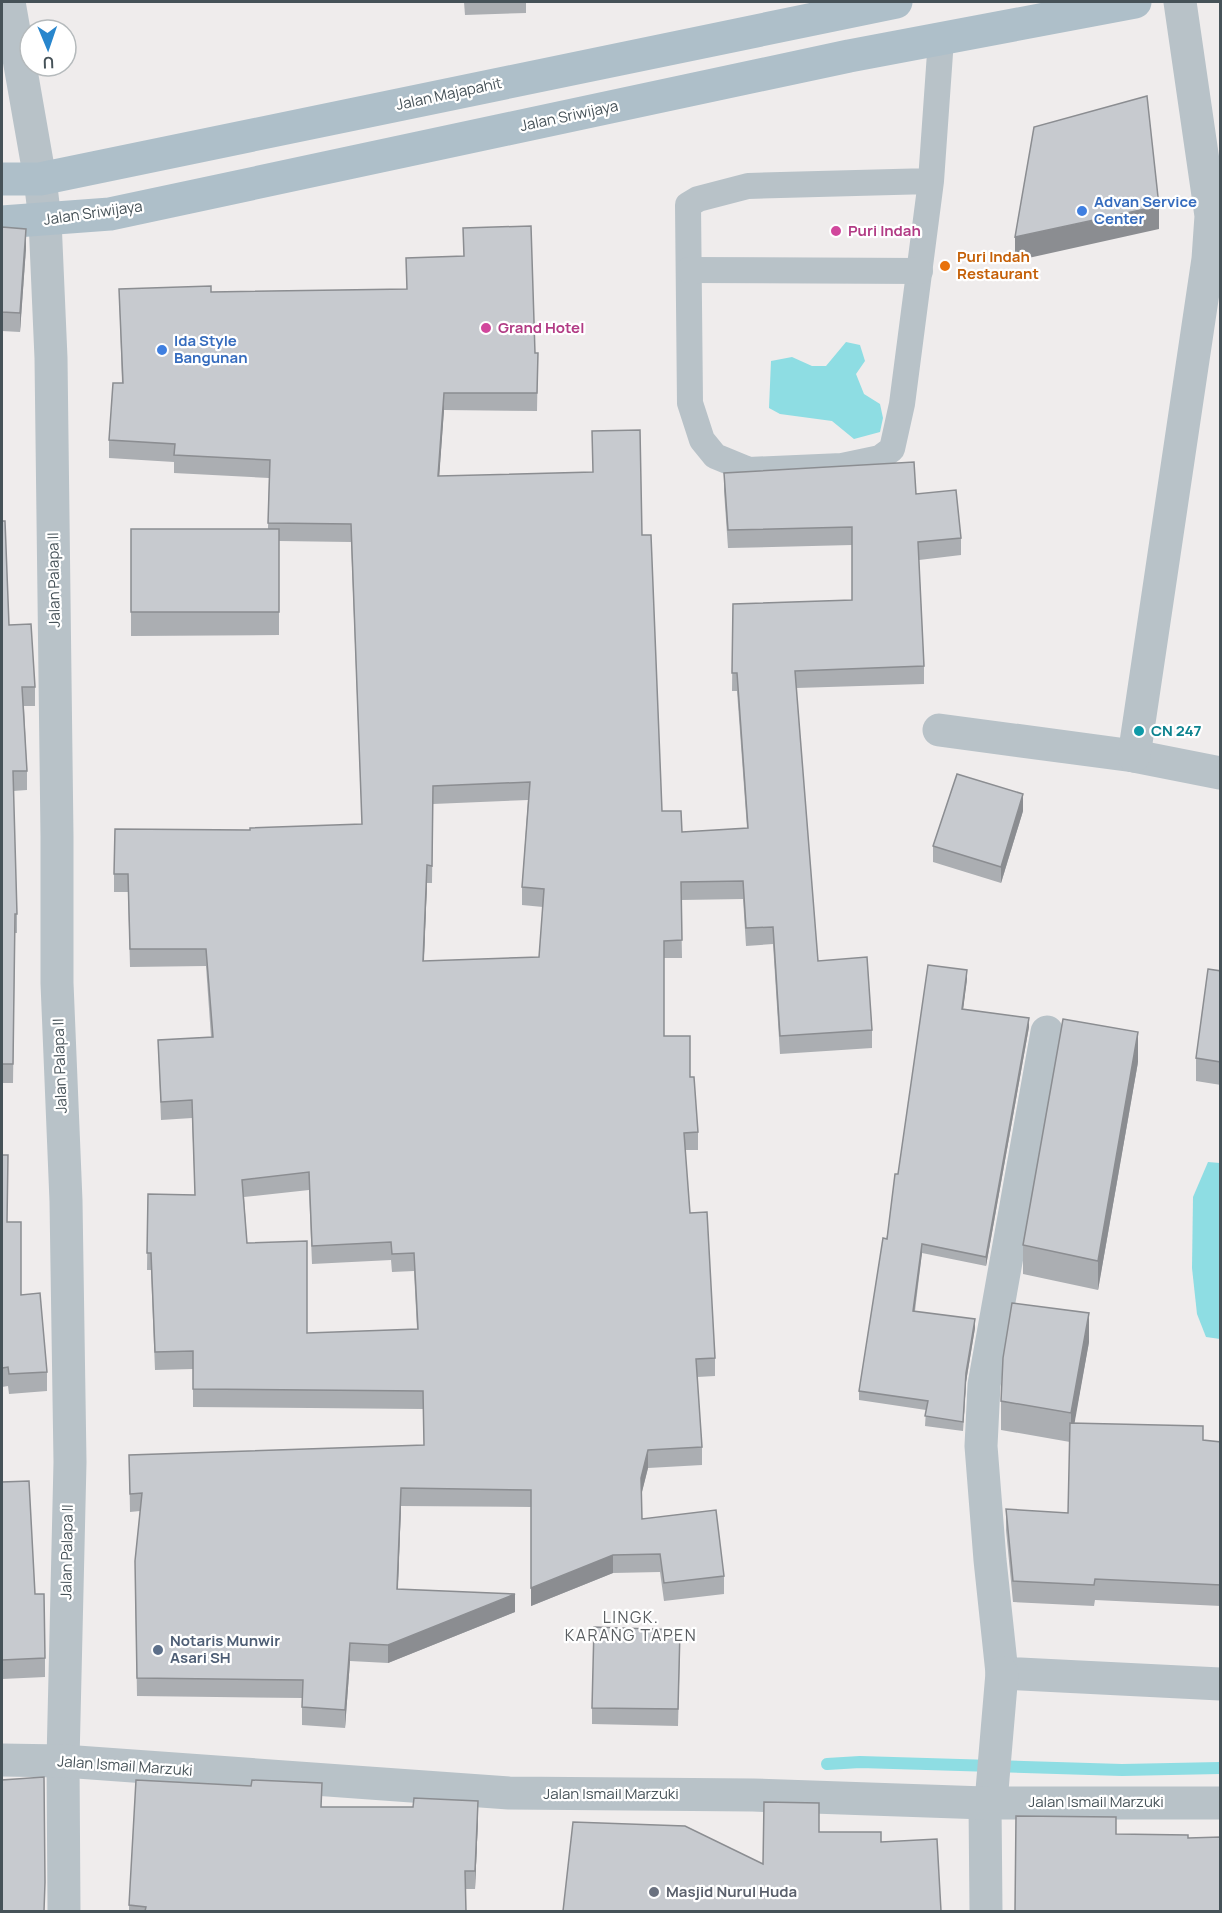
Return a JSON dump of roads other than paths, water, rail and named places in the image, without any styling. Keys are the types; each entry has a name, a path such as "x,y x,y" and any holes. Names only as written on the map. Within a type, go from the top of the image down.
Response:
{"main road":[{"name":"Jalan Majapahit","path":"2,178 40,179 896,2"},
{"name":"Jalan Sriwijaya","path":"2,222 110,214 826,61 1135,2"}],"street":[{"name":"Jalan Palapa II","path":"9,2 45,220 51,358 57,983 66,1201 70,1462 63,1761 64,1911"},
{"path":"1134,756 1208,259 1211,216 1180,2"},
{"path":"939,730 1134,756 1221,773"},
{"path":"986,1911 990,1793 1002,1673 981,1446 984,1384 1047,1032"},
{"path":"1002,1673 1221,1684"},
{"name":"Jalan Ismail Marzuki","path":"2,1760 63,1761 509,1793 753,1795 990,1793 1221,1803"}],"lane":[{"path":"931,182 748,186 698,199 688,205 690,404 702,440 715,456 749,470 842,466 880,458 892,449 902,404 931,182 941,39"},
{"path":"689,270 920,271"}],"water":[{"path":"846,342 860,345 865,361 856,374 864,394 880,404 883,418 880,432 854,439 832,421 780,414 769,408 771,361 792,357 812,366 826,366"},
{"path":"1208,1162 1220,1163 1220,1339 1206,1337 1197,1314 1192,1268 1193,1197"}],"waterway":[{"path":"827,1764 860,1762 1122,1770 1220,1768"}],"place":[{"name":"Advan Service Center","path":"1082,211"},
{"name":"Puri Indah","path":"836,231"},
{"name":"Puri Indah Restaurant","path":"945,266"},
{"name":"Grand Hotel","path":"486,328"},
{"name":"Ida Style Bangunan","path":"162,350"},
{"name":"CN 247","path":"1139,731"},
{"name":"Notaris Munwir Asari SH","path":"158,1650"},
{"name":"Masjid Nurul Huda","path":"654,1892"}],"district":[{"name":"LINGK. KARANG TAPEN","path":"631,1626"}]}
